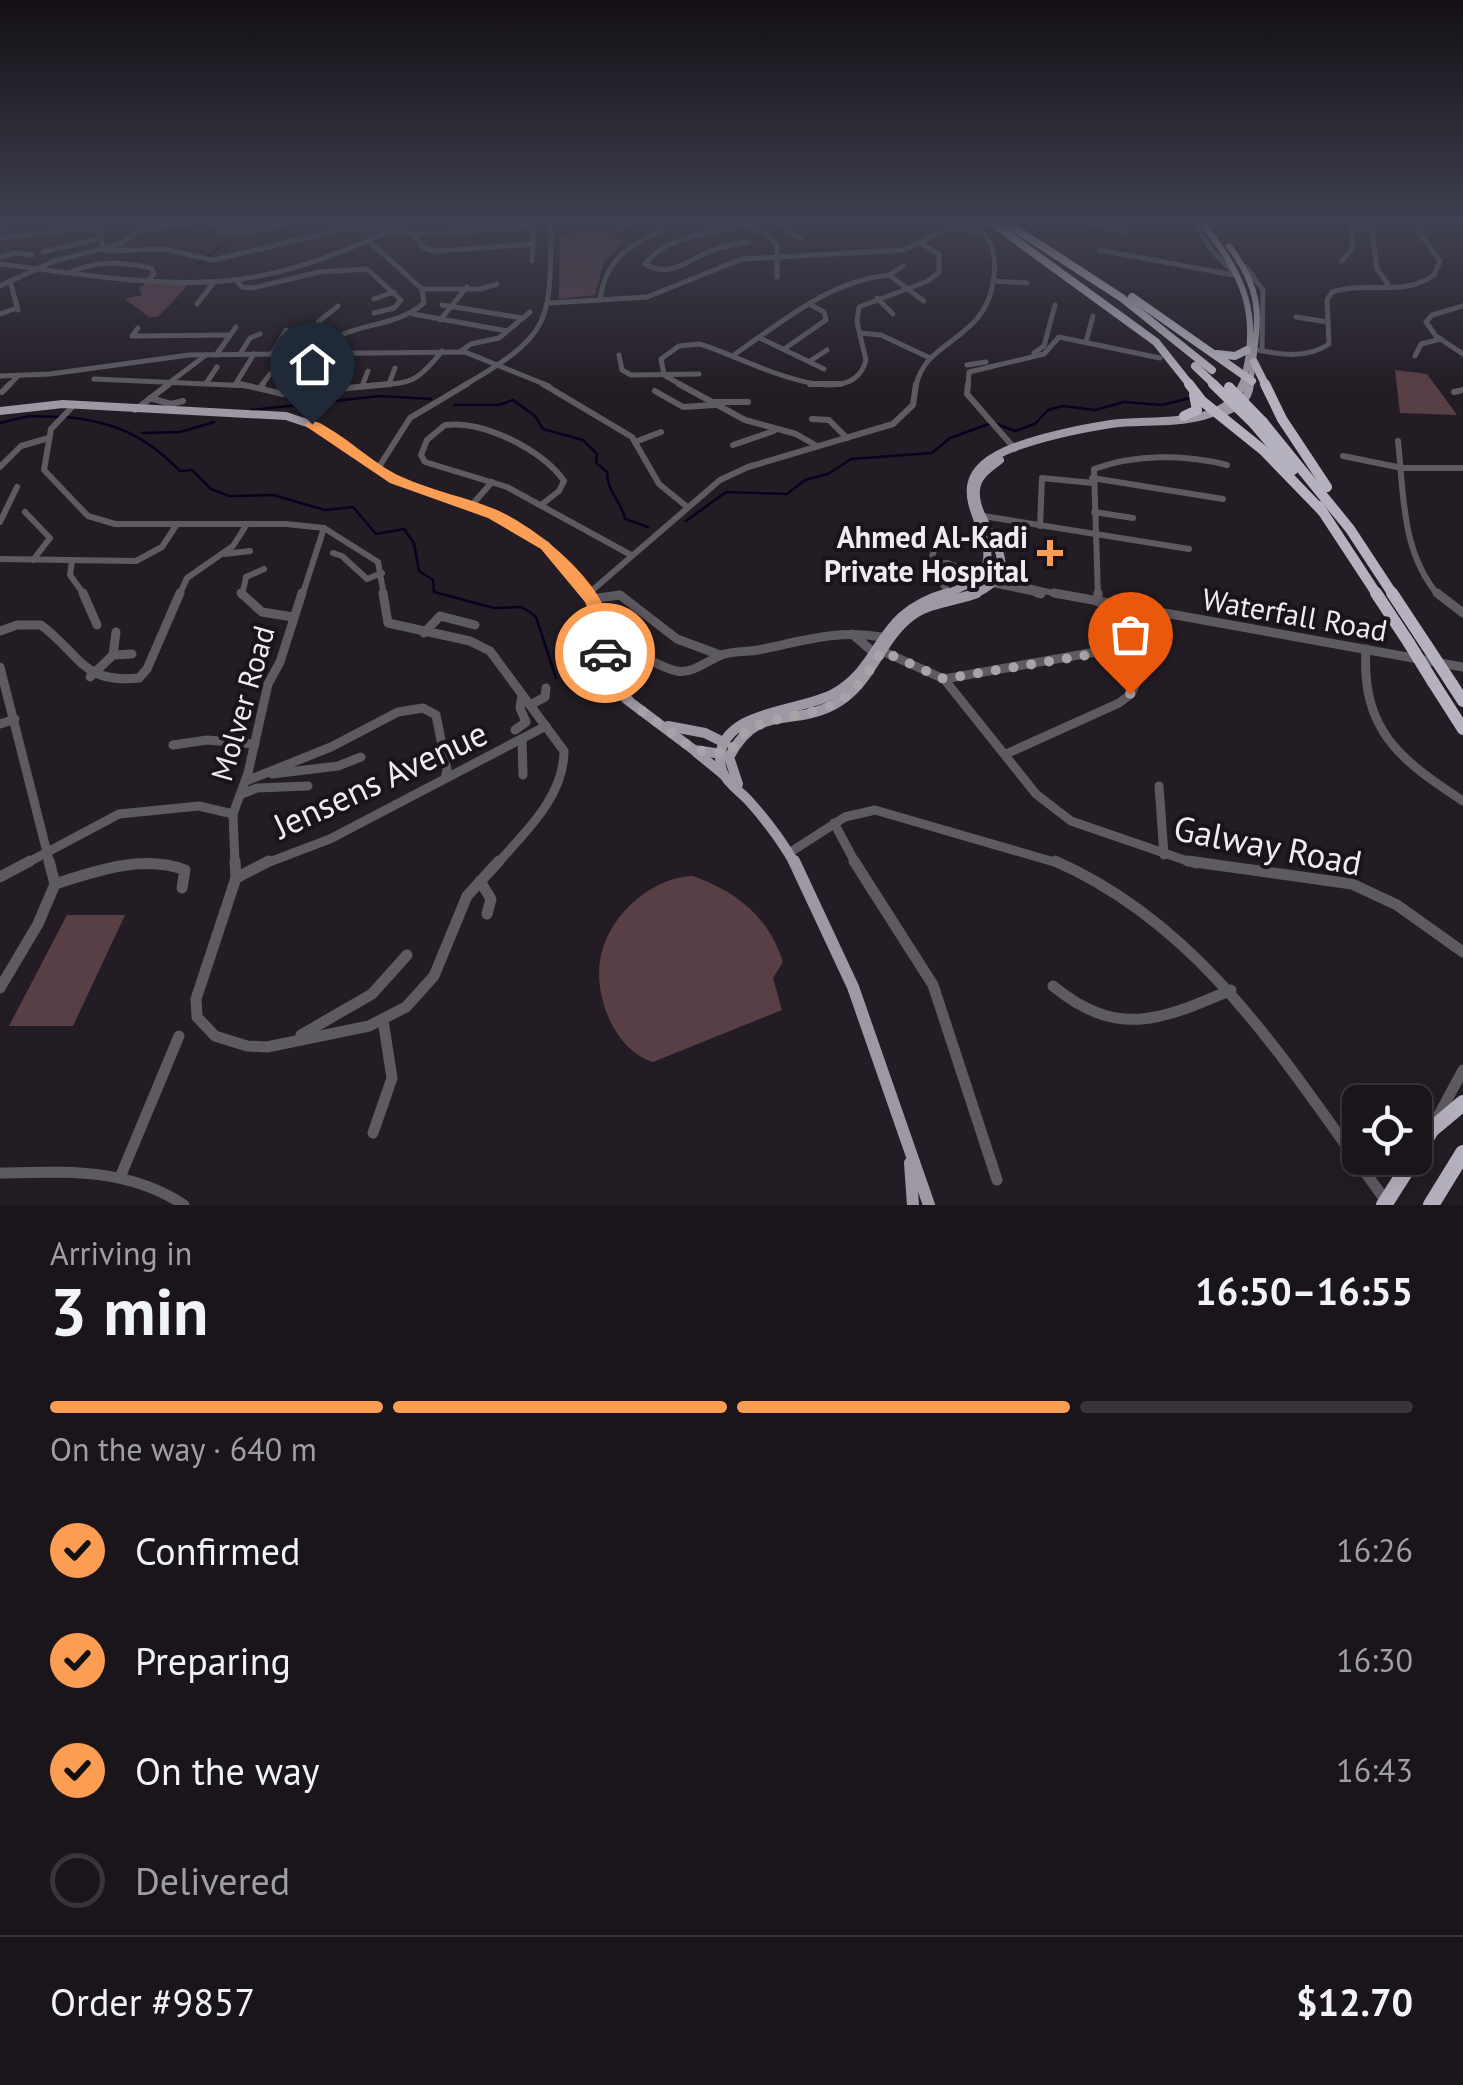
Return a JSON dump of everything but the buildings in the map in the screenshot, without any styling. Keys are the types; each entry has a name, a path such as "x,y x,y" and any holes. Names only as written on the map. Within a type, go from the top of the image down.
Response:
{"highway":[{"path":"1069,278 1156,342 1190,388 1273,460 1323,512"},
{"path":"1080,278 1118,303 1259,423 1323,512 1463,729"},
{"path":"1090,278 1122,298 1212,370 1259,423 1350,530 1463,701"},
{"path":"1099,278 1127,293 1248,378"},
{"path":"1213,352 1235,356 1253,349"},
{"path":"1254,362 1282,420 1347,516 1350,530"},
{"path":"1181,418 1198,407 1190,388"},
{"path":"1432,1130 1463,1103"},
{"path":"1430,1205 1463,1154"},
{"path":"1385,1203 1402,1175"}],"main road":[{"path":"661,724 692,730 734,726 828,700 918,610 995,580 1002,553 976,498 977,482 1002,459 1082,434 1216,413 1235,399 1254,362 1248,288 1243,278"},
{"path":"1248,378 1258,299 1250,278"},
{"path":"0,412 74,406 304,421 403,484 471,506 546,545 590,596 601,620 609,674 626,699 725,776 789,853 834,940 864,1012 929,1205"},
{"path":"694,750 726,749 750,728 802,716 842,700 867,676 880,637 916,603 950,593 982,573 990,546 970,504 967,488 986,461 1079,430 1181,418"},
{"path":"725,776 726,749 734,726"},
{"path":"692,730 726,749 732,774 744,796"},
{"path":"909,1155 913,1205"}],"street":[{"path":"0,286 16,278"},
{"path":"120,278 214,282 244,278"},
{"path":"236,280 242,287 253,288 293,278"},
{"path":"374,314 399,305 400,299 379,278"},
{"path":"385,282 395,278"},
{"path":"317,353 335,336 390,324 413,314 424,303 422,289 411,278"},
{"path":"377,470 410,418 501,364 536,334 550,303 550,278"},
{"path":"600,300 602,278"},
{"path":"550,303 648,297 691,278"},
{"path":"735,354 843,285 874,278"},
{"path":"893,278 924,300"},
{"path":"817,446 803,435 758,425 713,403 664,375 660,363 668,351 692,343 716,346 793,382 834,386 856,377 864,367 857,312 877,298 931,278"},
{"path":"1384,278 1389,286"},
{"path":"1253,349 1287,354 1321,350 1329,344 1328,296 1335,290 1356,285 1419,285 1427,278"},
{"path":"590,596 686,506 730,475 892,424 907,414 918,396 919,371 982,316 993,280 1027,284"},
{"path":"0,314 17,309 10,281"},
{"path":"198,304 214,282"},
{"path":"422,289 496,286"},
{"path":"440,320 467,287"},
{"path":"374,299 394,292"},
{"path":"877,298 892,314"},
{"path":"784,349 828,318 811,304"},
{"path":"442,305 522,318"},
{"path":"967,365 1041,350 1055,305"},
{"path":"335,336 320,324 338,306"},
{"path":"1463,306 1427,319 1440,339 1463,354"},
{"path":"461,352 506,331 530,312"},
{"path":"413,314 506,331"},
{"path":"1086,342 1093,316"},
{"path":"1296,318 1328,322"},
{"path":"216,355 236,326"},
{"path":"138,328 128,336 229,335"},
{"path":"272,354 286,330"},
{"path":"860,333 880,336 930,358"},
{"path":"240,354 249,339 260,334"},
{"path":"162,358 175,336"},
{"path":"1015,449 966,392 969,372 1044,354 1058,337 1160,358"},
{"path":"291,354 300,338"},
{"path":"760,338 824,369"},
{"path":"1415,356 1421,344 1440,339"},
{"path":"189,355 196,346"},
{"path":"708,356 716,346"},
{"path":"810,361 827,350"},
{"path":"94,379 236,384 280,394 300,394 419,379 442,352"},
{"path":"0,376 189,355 461,352 501,364 617,425 635,442 659,484 686,506"},
{"path":"236,384 254,354"},
{"path":"136,409 206,355"},
{"path":"619,355 626,372 699,374"},
{"path":"330,391 344,362"},
{"path":"207,382 216,367"},
{"path":"389,384 395,368"},
{"path":"300,394 310,370"},
{"path":"362,386 368,371"},
{"path":"145,380 151,373"},
{"path":"260,388 270,374"},
{"path":"2,392 18,376"},
{"path":"655,392 685,408 748,402"},
{"path":"150,398 162,403 183,401"},
{"path":"74,406 56,423 49,438 45,473 92,519 115,524 324,527 376,559 382,573 388,623 470,641 490,651 565,757 540,818 480,881 460,910 434,976 406,1007 383,1020 343,1032 298,1038"},
{"path":"812,419 830,420 848,438"},
{"path":"541,505 559,491 563,479 530,452 468,423 449,424 428,437 421,455 426,462 492,482 632,555"},
{"path":"733,444 778,430"},
{"path":"635,442 661,432"},
{"path":"0,467 24,445 49,438"},
{"path":"1398,441 1412,559 1424,583 1459,611 1450,622"},
{"path":"1342,456 1402,468 1463,468"},
{"path":"1098,602 1094,469 1112,463 1204,459 1227,465"},
{"path":"1040,526 1042,478 1092,480 1223,498"},
{"path":"471,506 492,482"},
{"path":"1,516 15,490 2,494"},
{"path":"25,512 50,539 33,560"},
{"path":"1094,512 1134,518"},
{"path":"983,516 1189,549"},
{"path":"0,559 131,562 147,558 162,547 177,524"},
{"path":"0,630 28,624 44,627 90,676 114,681 143,676 186,578 238,542 247,524"},
{"name":"Molver Road","path":"298,1038 267,1047 230,1042 204,1027 196,1011 199,986 236,878 233,814 246,781 268,684 280,662 324,527"},
{"path":"942,528 928,562 950,593"},
{"path":"223,554 250,551"},
{"path":"332,554 342,556 367,579 382,573"},
{"path":"72,561 70,574 86,597 97,625"},
{"name":"Waterfall Road","path":"928,562 948,563 995,580 1061,595 1463,667"},
{"path":"264,570 252,570 246,576 241,595 262,612 293,617"},
{"path":"590,596 620,595 677,639 720,655 852,634 880,637"},
{"path":"424,633 440,616 474,624"},
{"path":"113,656 116,632"},
{"name":"Galway Road","path":"852,634 877,651 944,679 963,697 1036,794 1070,821 1164,855 1218,869 1309,875 1352,884 1397,905 1463,952"},
{"path":"639,636 648,659 680,672 706,668 720,655"},
{"path":"1366,649 1364,698 1381,732 1420,774 1463,801"},
{"path":"944,679 1107,650 1124,652 1134,660 1139,677 1126,699 1006,754"},
{"path":"90,676 113,656 132,654"},
{"path":"0,667 55,884 38,924 0,988"},
{"path":"530,706 545,697 546,688"},
{"path":"515,730 526,722 520,708 522,695"},
{"path":"246,781 398,712 424,708 436,715 440,727 445,778"},
{"path":"0,724 15,718"},
{"name":"Jensens Avenue","path":"236,878 288,852 330,838 546,726"},
{"path":"172,745 207,740 255,744"},
{"path":"522,740 523,775"},
{"path":"263,776 342,766 362,757"},
{"path":"242,794 257,788 308,786"},
{"path":"1159,786 1164,855"},
{"path":"0,877 110,817 128,812 199,806 233,814"},
{"path":"789,853 834,823 875,810 1054,860 1112,893 1212,970 1231,990 1385,1203"},
{"path":"834,823 872,892 933,984 997,1180"},
{"path":"55,884 113,867 174,866 185,870 182,888"},
{"path":"480,881 491,898 487,914"},
{"path":"298,1038 326,1018 365,1001 407,955"},
{"path":"1053,986 1078,1008 1138,1024 1231,990"},
{"path":"373,1133 391,1095 392,1060 383,1020"},
{"path":"121,1174 179,1036"},
{"path":"1432,1130 1463,1070"},
{"path":"0,1173 121,1174 154,1184 184,1205"}],"shaded area":[{"path":"559,278 600,278 595,295 559,299"},
{"path":"147,283 189,284 158,317 149,317 125,299 142,295 139,288"},
{"path":"1395,370 1427,374 1457,415 1400,413"},
{"path":"693,876 737,898 769,931 783,962 773,978 782,1010 653,1062 626,1045 608,1016 600,983 602,951 615,923 637,899 663,883"},
{"path":"67,915 125,915 73,1026 9,1026"}],"waterway":[{"path":"251,410 380,396 431,399"},
{"path":"997,424 1015,431 1035,424 1048,410 1062,406 1095,410 1124,402 1162,405 1190,398"},
{"path":"455,405 499,405 513,400 535,416 543,429 583,440 597,454 596,463 607,472 625,519 648,527"},
{"path":"0,423 29,416 59,417"},
{"path":"67,417 129,433 155,448 180,471 192,470 211,489 229,496 273,495 325,510 353,507 376,534 404,529 414,543 419,571 433,580 434,592 494,608 521,607 536,617 556,678"},
{"path":"142,433 180,432 214,422"},
{"path":"686,521 726,492 787,494 805,480 828,474 851,459 932,453 950,438 989,424"}],"way so far":[{"path":"605,653 609,674 626,699 694,750 709,754 730,754 742,732 750,728 820,711 842,700 867,676 882,651 944,679 1062,656 1117,650 1130,656 1140,671 1130,694"}],"place":[{"name":"Ahmed Al-Kadi Private Hospital","path":"1050,553"}],"route":[{"path":"312,424 395,480 493,514 546,545 591,599 601,620 605,653"}]}
